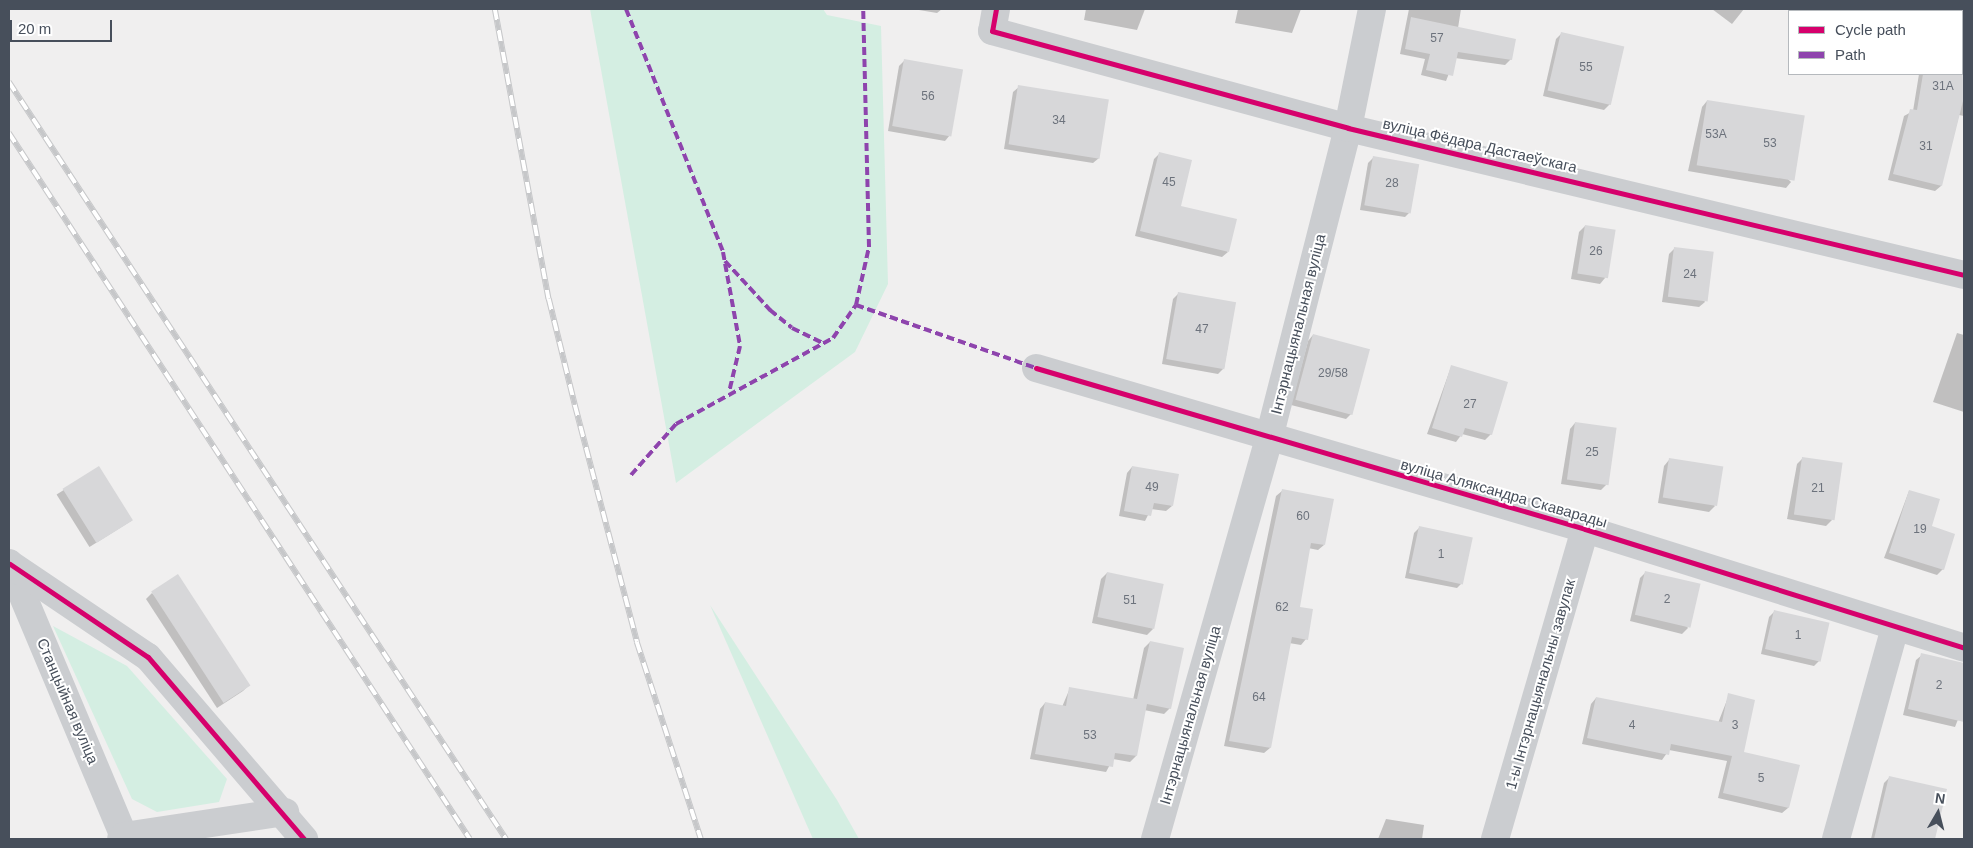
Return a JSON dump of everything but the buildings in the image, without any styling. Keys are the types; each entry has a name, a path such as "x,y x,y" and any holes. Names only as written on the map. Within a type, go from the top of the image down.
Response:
{"street":[{"name":"Інтэрнацыянальная вуліца","path":"1155,839 1269,438 1348,128 1372,9"},
{"name":"вуліца Фёдара Дастаеўскага","path":"994,20 1348,128 1964,275"},
{"name":"вуліца Аляксандра Скаварады","path":"1036,368 1585,530 1964,648"},
{"name":"1-ы Інтэрнацыянальны завулак","path":"1495,839 1585,530"},
{"path":"9,563 148,657 285,812 304,839"},
{"name":"Станцыйная вуліца","path":"9,563 123,837"},
{"path":"1836,839 1895,628"},
{"path":"123,837 285,812"}],"green space":[{"path":"590,9 823,9 827,15 881,26 888,284 855,352 676,483"},
{"path":"710,605 837,800 859,839 813,839"},
{"path":"53,626 127,666 227,779 219,802 157,812 132,799"}],"railway":[{"path":"495,9 549,299 575,405 637,642 701,839"},
{"path":"9,82 506,839"},
{"path":"9,133 470,839"}],"marked path":[{"path":"626,9 723,252 740,346 729,392"},
{"path":"631,475 676,424 833,338 856,305 869,247 863,9"},
{"path":"725,261 770,310 792,328 823,343"},
{"path":"856,305 1036,368"}],"cycle path":[{"path":"996,9 992,31 1348,128 1964,275"},
{"path":"1036,368 1585,529 1964,648"},
{"path":"10,564 148,657 304,839"}]}
